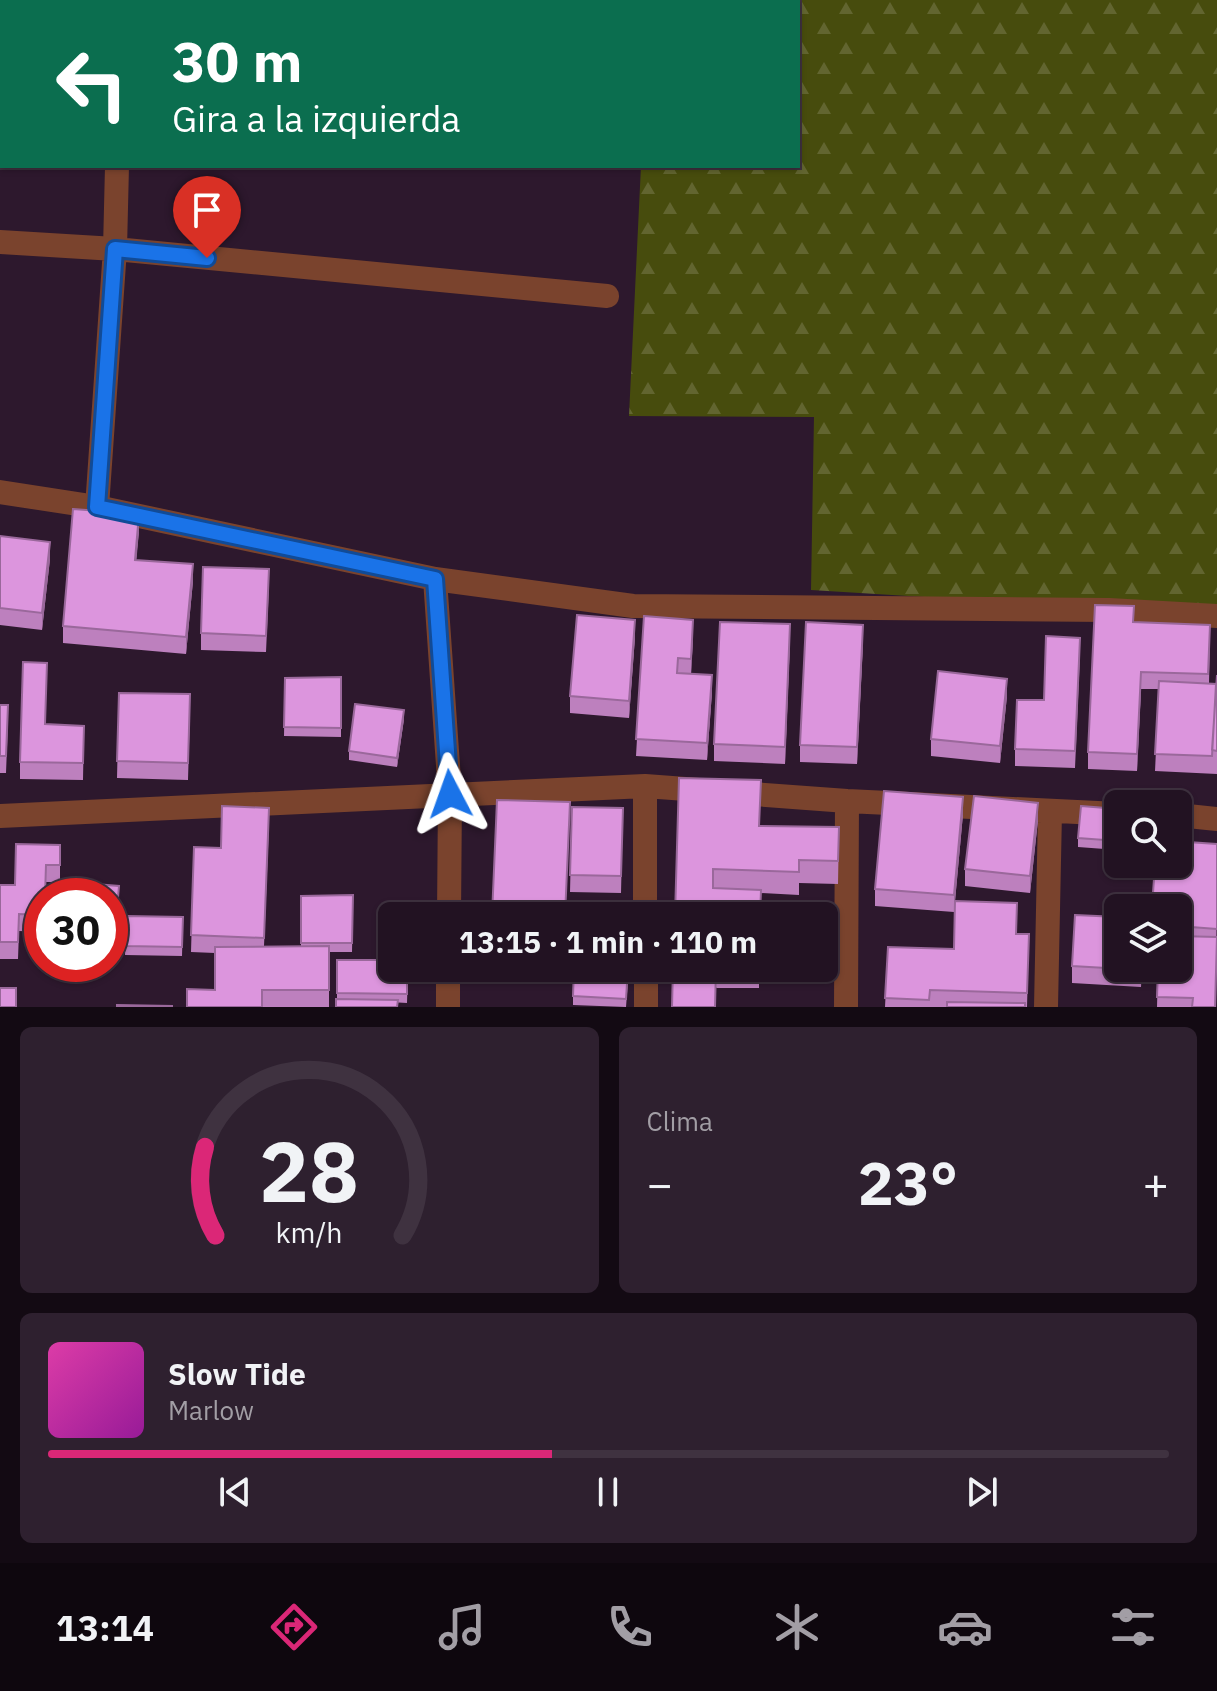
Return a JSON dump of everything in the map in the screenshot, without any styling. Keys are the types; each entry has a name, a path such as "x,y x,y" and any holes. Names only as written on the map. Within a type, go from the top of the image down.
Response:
{"street":[{"path":"97,507 115,249 117,168"},
{"path":"0,242 115,249 607,296"},
{"path":"0,492 97,507 435,579 633,606 1109,610 1217,616"},
{"path":"435,579 450,794 449,902"},
{"path":"645,786 645,902"},
{"path":"0,816 645,786 847,801 1104,814"},
{"path":"846,1007 847,801"},
{"path":"1046,1007 1050,812"},
{"path":"1192,816 1217,819"},
{"path":"448,982 448,1007"},
{"path":"646,982 646,1007"}],"green space":[{"path":"800,0 1217,0 1217,615 811,590 814,417 629,416 641,168 800,168"}],"building":[{"path":"73,509 139,514 135,560 193,564 186,637 63,626"},
{"path":"0,536 50,542 42,613 0,608"},
{"path":"203,567 269,569 266,636 201,633"},
{"path":"1095,605 1134,606 1133,622 1210,625 1208,674 1141,672 1137,754 1088,752"},
{"path":"577,615 635,620 629,701 570,696"},
{"path":"644,616 693,620 691,659 678,658 677,673 712,675 707,743 636,739"},
{"path":"720,622 790,624 785,747 714,744"},
{"path":"806,622 863,625 857,747 800,745"},
{"path":"1046,636 1080,638 1075,751 1015,749 1017,700 1044,700"},
{"path":"23,662 47,663 45,724 84,726 83,763 20,762"},
{"path":"938,671 1007,679 1000,746 931,739"},
{"path":"1217,675 1217,751 1212,750"},
{"path":"341,677 341,728 284,727 285,678"},
{"path":"1159,681 1216,684 1212,756 1155,754"},
{"path":"119,693 190,694 188,763 117,761"},
{"path":"355,704 404,710 397,758 349,751"},
{"path":"0,705 8,705 6,756 0,756"},
{"path":"679,778 761,780 759,826 839,827 838,861 799,860 799,872 713,869 713,888 761,890 761,902 675,902"},
{"path":"884,791 963,797 954,895 875,889"},
{"path":"974,796 1038,803 1030,876 965,869"},
{"path":"497,800 570,802 566,902 493,902"},
{"path":"222,806 269,808 264,938 191,935 194,847 221,848"},
{"path":"1081,806 1104,808 1104,840 1078,838"},
{"path":"572,807 623,808 621,876 570,875"},
{"path":"1192,842 1217,844 1217,929 1192,927 1192,894 1153,894 1154,878 1192,878"},
{"path":"16,844 60,845 60,865 46,865 46,878 24,878 24,914 19,914 18,942 0,942 0,885 15,885"},
{"path":"353,895 352,943 301,943 301,896"},
{"path":"955,901 1017,903 1016,934 1029,934 1027,993 930,990 929,1000 885,998 888,947 954,949"},
{"path":"1075,915 1104,916 1104,968 1072,966"},
{"path":"128,916 183,917 182,947 128,946"},
{"path":"1192,936 1217,937 1215,1007 1192,1007 1193,998 1157,997 1158,982 1192,982"},
{"path":"329,946 329,990 262,990 262,1007 187,1007 187,989 215,990 215,947"},
{"path":"337,960 378,960 378,982 407,982 407,994 337,993"},
{"path":"574,982 627,982 626,999 573,996"},
{"path":"673,982 716,982 715,1007 672,1007"},
{"path":"0,988 16,988 16,1007 0,1007"},
{"path":"336,999 398,1000 397,1007 336,1007"},
{"path":"947,1002 1025,1003 1025,1007 947,1007"},
{"path":"172,1006 172,1007 117,1007"}],"route":[{"path":"207,258 115,249 97,507 435,579 450,794"}]}
